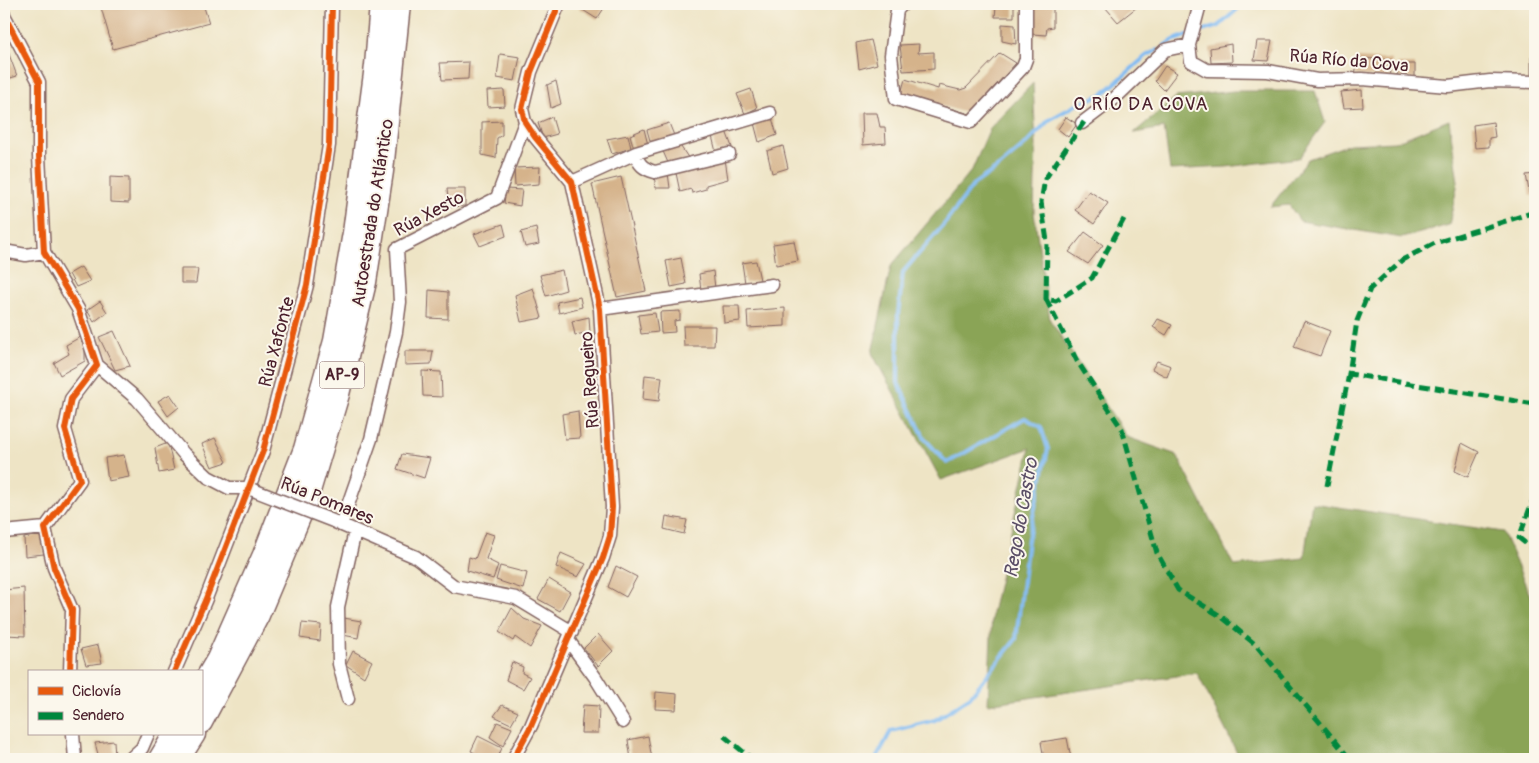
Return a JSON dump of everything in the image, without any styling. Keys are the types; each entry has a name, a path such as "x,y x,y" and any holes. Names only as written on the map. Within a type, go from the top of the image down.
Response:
{"highway":[{"name":"Autoestrada do Atlántico","path":"202,686 218,658 264,555 305,449 335,340 354,232 376,66 380,4"},
{"name":"Autoestrada do Atlántico","path":"202,720 258,615 306,501 338,394 366,282 382,170 399,4"},
{"path":"160,759 174,736"},
{"path":"178,759 193,736"}],"street":[{"name":"Rúa Xafonte","path":"175,670 205,601 263,451 308,284 329,145 332,4"},
{"path":"525,122 522,109 531,72 560,4"},
{"path":"903,4 897,10 891,55 896,98 971,122 1023,67 1026,59 1026,4"},
{"path":"1082,123 1115,98 1165,50 1189,45 1200,4"},
{"path":"4,15 39,82 44,252 78,309 96,365 71,399 65,429 80,480 45,528 4,532"},
{"name":"Rúa Río da Cova","path":"1189,45 1191,61 1208,70 1268,71 1316,80 1362,79 1448,86 1490,81 1535,82"},
{"path":"572,182 636,154 770,113"},
{"name":"Rúa Regueiro","path":"513,759 531,726 604,558 610,526 612,490 600,309 572,182 525,122"},
{"name":"Rúa Xesto","path":"337,523 371,439 396,332 400,302 397,249 497,198 525,122"},
{"path":"636,154 638,162 649,171 656,172 729,154"},
{"path":"4,251 26,255 44,252"},
{"path":"600,309 772,285"},
{"name":"Rúa Pomares","path":"96,365 137,399 184,454 208,477 229,488 248,488 416,557 454,586 516,598 570,636"},
{"path":"45,528 54,568 72,610 70,670"},
{"path":"348,699 340,664 338,607 356,531"},
{"path":"570,636 623,722"},
{"path":"73,736 75,759"},
{"path":"130,759 142,748 147,736"}],"green space":[{"path":"1033,83 1036,145 1034,213 1050,320 1127,437 1177,455 1234,566 1304,558 1312,503 1503,532 1535,607 1535,759 1240,759 1197,673 988,704 992,613 1030,448 941,480 872,353 891,266 972,170 990,128"},
{"path":"1234,91 1315,91 1325,122 1299,158 1226,167 1170,170 1164,128 1134,133 1176,97"},
{"path":"1449,120 1458,182 1449,225 1402,238 1300,221 1289,205 1270,207 1308,159 1350,144 1395,142"}],"building":[{"path":"100,4 203,4 209,23 113,49"},
{"path":"580,4 606,5 597,19 578,7"},
{"path":"991,4 1014,4 1014,17 995,17 996,7 991,8"},
{"path":"1032,4 1053,4 1053,27 1047,28 1046,35 1032,34"},
{"path":"1109,4 1135,4 1137,7 1118,22 1105,7"},
{"path":"1002,24 1015,25 1016,44 1002,41"},
{"path":"871,40 877,64 859,69 856,43"},
{"path":"1257,41 1272,41 1268,61 1254,60"},
{"path":"919,44 918,53 934,52 934,69 903,71 900,45"},
{"path":"1231,44 1232,62 1211,63 1210,48"},
{"path":"7,49 17,76 4,80 4,50"},
{"path":"1000,53 1016,63 970,114 901,94 905,79 938,89 939,85 960,90 966,88"},
{"path":"500,54 520,57 515,81 497,78"},
{"path":"1531,57 1535,58 1535,74 1531,74"},
{"path":"1358,58 1392,60 1389,77 1355,75"},
{"path":"469,62 468,79 442,80 440,63"},
{"path":"1398,64 1415,64 1415,78 1397,77"},
{"path":"1165,66 1177,73 1164,90 1155,81"},
{"path":"556,81 561,104 551,108 547,85"},
{"path":"751,89 757,108 745,114 737,94"},
{"path":"504,90 505,106 488,107 487,91"},
{"path":"1362,90 1363,107 1344,108 1341,92"},
{"path":"862,113 877,113 880,127 885,127 886,143 863,145"},
{"path":"552,117 557,134 543,138 538,123"},
{"path":"1066,117 1077,124 1068,137 1058,129"},
{"path":"772,118 777,135 759,142 754,123"},
{"path":"502,121 502,135 497,138 496,158 482,155 482,122"},
{"path":"1493,122 1495,137 1489,138 1489,147 1475,148 1473,125"},
{"path":"669,123 675,138 651,144 647,130"},
{"path":"644,129 648,145 634,149 630,135"},
{"path":"726,131 732,147 716,152 712,136"},
{"path":"628,135 631,148 612,154 607,139"},
{"path":"679,144 689,159 669,165 662,149"},
{"path":"783,146 788,168 772,173 767,151"},
{"path":"725,159 728,179 706,185 706,189 692,193 691,189 680,192 676,173"},
{"path":"540,167 539,184 515,186 514,168"},
{"path":"668,173 670,188 656,188 654,176"},
{"path":"1535,174 1535,195 1530,196 1526,175"},
{"path":"110,177 129,178 129,203 110,202"},
{"path":"621,177 646,291 617,297 592,184"},
{"path":"447,189 465,189 465,206 449,207"},
{"path":"506,189 522,190 520,206 504,203"},
{"path":"1089,191 1108,203 1094,224 1075,210"},
{"path":"503,224 506,236 480,246 474,234"},
{"path":"536,228 539,244 525,247 521,232"},
{"path":"1085,232 1103,245 1088,264 1069,252"},
{"path":"794,241 798,261 776,265 773,244"},
{"path":"681,258 686,284 671,287 666,261"},
{"path":"756,261 760,280 745,283 742,263"},
{"path":"81,267 90,281 76,287 69,274"},
{"path":"181,269 198,269 196,283 181,283"},
{"path":"562,270 566,290 546,296 540,275"},
{"path":"713,271 715,288 701,290 699,274"},
{"path":"533,288 542,318 521,322 515,295"},
{"path":"429,290 448,292 448,319 428,318"},
{"path":"580,297 582,307 559,313 557,302"},
{"path":"100,301 107,312 94,322 87,310"},
{"path":"723,306 739,306 740,321 724,323"},
{"path":"785,308 785,326 748,328 747,311"},
{"path":"680,311 680,320 674,321 675,332 661,333 660,312"},
{"path":"655,313 658,332 641,334 638,315"},
{"path":"589,317 590,332 575,335 572,321"},
{"path":"1158,319 1172,325 1166,335 1153,327"},
{"path":"1304,321 1330,331 1320,356 1294,347"},
{"path":"683,326 715,326 714,346 684,346"},
{"path":"114,331 130,366 115,370 99,337"},
{"path":"82,336 85,361 60,375 54,363 69,354 66,345"},
{"path":"405,351 433,351 431,364 405,365"},
{"path":"1157,361 1171,366 1167,377 1152,369"},
{"path":"422,371 441,372 442,397 423,396"},
{"path":"645,375 662,377 659,401 643,399"},
{"path":"170,394 179,407 168,416 158,401"},
{"path":"578,411 580,438 565,439 562,414"},
{"path":"215,438 227,462 212,467 202,444"},
{"path":"168,443 174,470 159,473 155,448"},
{"path":"1462,443 1479,452 1468,477 1455,471"},
{"path":"402,454 430,458 424,478 397,469"},
{"path":"124,455 129,477 108,481 105,458"},
{"path":"666,516 687,520 684,534 664,529"},
{"path":"485,532 494,535 486,559 498,565 493,579 467,571 469,557 475,559"},
{"path":"43,534 44,554 25,556 24,538"},
{"path":"561,553 586,564 578,577 556,567"},
{"path":"500,566 527,573 523,589 496,580"},
{"path":"616,566 637,577 626,597 608,587"},
{"path":"549,579 570,592 560,611 538,599"},
{"path":"24,588 25,636 6,635 4,590"},
{"path":"512,608 524,619 542,626 530,648 515,637 513,641 499,632"},
{"path":"344,618 361,621 358,638 343,635"},
{"path":"302,623 321,625 320,641 300,638"},
{"path":"598,634 613,651 598,666 584,648"},
{"path":"98,645 102,663 86,665 81,649"},
{"path":"353,651 372,661 364,677 346,665"},
{"path":"512,662 523,667 522,673 530,677 523,689 506,680"},
{"path":"656,692 677,694 676,710 655,709"},
{"path":"502,705 518,712 511,724 494,716"},
{"path":"583,705 599,706 598,733 581,733"},
{"path":"497,722 512,728 503,746 490,737"},
{"path":"478,736 502,748 497,759 487,759 471,751"},
{"path":"648,736 652,759 631,759 628,740"},
{"path":"1067,738 1071,758 1044,759 1041,742"},
{"path":"114,741 115,756 99,758 95,743"}],"waterway":[{"name":"Rego do Castro","path":"1195,33 1219,26 1243,4"},
{"name":"Rego do Castro","path":"1165,45 1188,35"},
{"name":"Rego do Castro","path":"876,759 891,731 935,720 969,698 1016,639 1028,539 1048,449 1041,427 1025,418 947,463 925,439 898,383 898,314 903,272 946,222 974,184 1000,166 1027,143 1049,120 1076,105 1103,94 1146,56 1157,50"}],"marked path":[{"path":"1084,122 1045,179 1041,202 1047,241 1046,299 1056,301 1092,278 1125,217"},
{"path":"1535,212 1435,243 1402,260 1370,289 1357,321 1349,374 1535,404"},
{"path":"1046,299 1077,361 1122,429 1157,553 1178,590 1222,617 1256,645 1350,759"},
{"path":"1327,486 1349,374"},
{"path":"1535,494 1519,538 1535,551"},
{"path":"724,736 752,759"}],"cycle path":[{"path":"175,670 205,601 263,451 307,285 329,145 332,4"},
{"path":"513,759 531,726 603,558 610,536 612,507 600,309 572,182 535,137 525,122 522,109 531,72 559,4"},
{"path":"4,15 39,82 39,156 44,252 78,309 97,365 71,399 65,429 80,480 45,528 54,568 72,610 70,670"}],"district":[{"name":"O RÍO DA COVA","path":"1141,104"}]}
